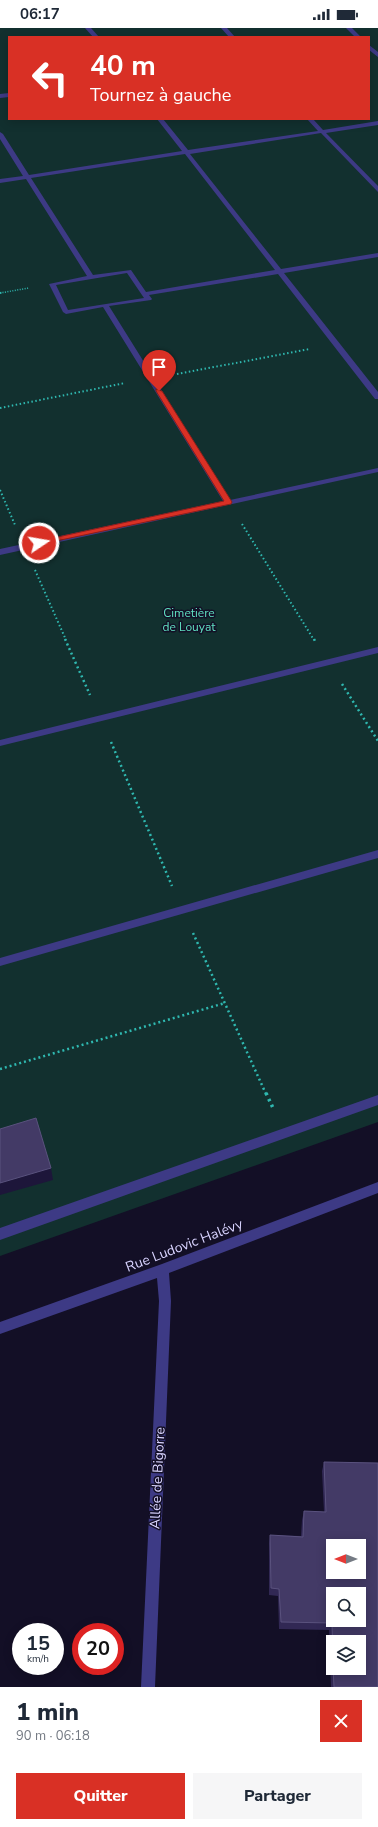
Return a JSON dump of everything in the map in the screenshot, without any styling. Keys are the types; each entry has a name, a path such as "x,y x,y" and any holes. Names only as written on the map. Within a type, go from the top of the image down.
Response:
{"street":[{"path":"88,28 95,36"},
{"path":"224,28 231,36"},
{"path":"349,28 357,36"},
{"path":"370,45 378,55"},
{"path":"161,120 378,397"},
{"path":"311,120 378,190"},
{"path":"0,181 378,123"},
{"path":"0,134 91,277"},
{"path":"144,294 378,255"},
{"path":"129,271 149,299 66,312 52,284 129,271"},
{"path":"105,305 228,502"},
{"path":"0,552 378,470"},
{"path":"0,743 378,650"},
{"path":"0,962 378,854"},
{"path":"0,1234 378,1100"},
{"name":"Rue Ludovic Halévy","path":"0,1328 162,1270 378,1186"},
{"name":"Allée de Bigorre","path":"148,1687 165,1301 162,1270"}],"path":[{"path":"0,293 52,284"},
{"path":"0,490 183,910 284,1133"},
{"path":"228,502 378,742"},
{"path":"0,1069 225,1003"}],"green space":[{"name":"Cimetière de Louyat","path":"0,28 378,28 378,1122 0,1256"}],"building":[{"path":"36,1118 51,1168 0,1183 0,1129"},
{"path":"324,1462 378,1463 378,1687 334,1687 333,1675 366,1675 366,1635 332,1635 332,1627 366,1627 366,1587 326,1587 326,1623 281,1622 279,1589 271,1588 270,1535 303,1537 304,1511 326,1512"}],"route":[{"path":"39,543 228,502 159,391"}]}
